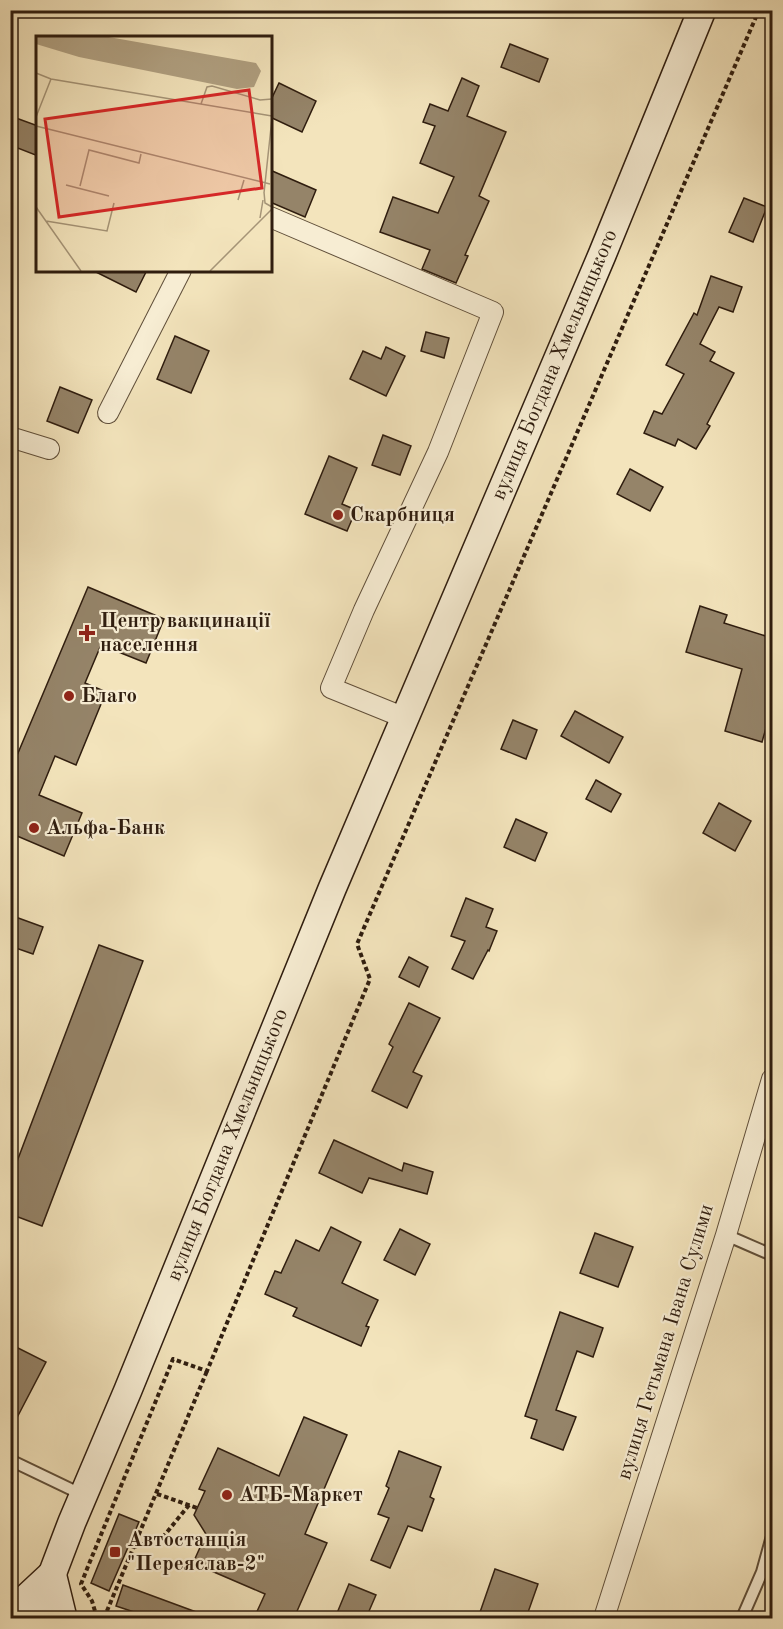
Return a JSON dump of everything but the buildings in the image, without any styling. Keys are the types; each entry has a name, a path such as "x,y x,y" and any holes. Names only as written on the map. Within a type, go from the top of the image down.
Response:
{"main road":[{"name":"вулиця Богдана Хмельницького","path":"39,1618 52,1572 332,889 597,266 702,10"},
{"name":"вулиця Богдана Хмельницького","path":"10,1610 37,1589 52,1572"},
{"path":"52,1572 63,1618"}],"street":[{"path":"272,219 493,312 438,452 364,610 331,688 405,718"},
{"path":"108,413 180,272"},
{"path":"10,437 49,449"},
{"name":"вулиця Гетьмана Івана Сулими","path":"604,1618 726,1235 772,1079"}],"lane":[{"path":"726,1235 772,1255"},
{"path":"10,1460 84,1495"},
{"path":"742,1618 762,1572 772,1536"}],"path":[{"path":"104,1618 370,979 357,944 759,10"},
{"path":"97,1618 92,1601 81,1584 173,1359 207,1371"},
{"path":"157,1494 197,1508"},
{"path":"134,1547 163,1537 189,1505"}],"place":[{"name":"Скарбниця","path":"338,515"},
{"name":"Центр вакцинації населення","path":"87,633"},
{"name":"Благо","path":"69,696"},
{"name":"Альфа-Банк","path":"34,828"},
{"name":"АТБ-Маркет","path":"227,1495"},
{"name":"Автостанція \"Переяслав-2\"","path":"115,1552"}]}
